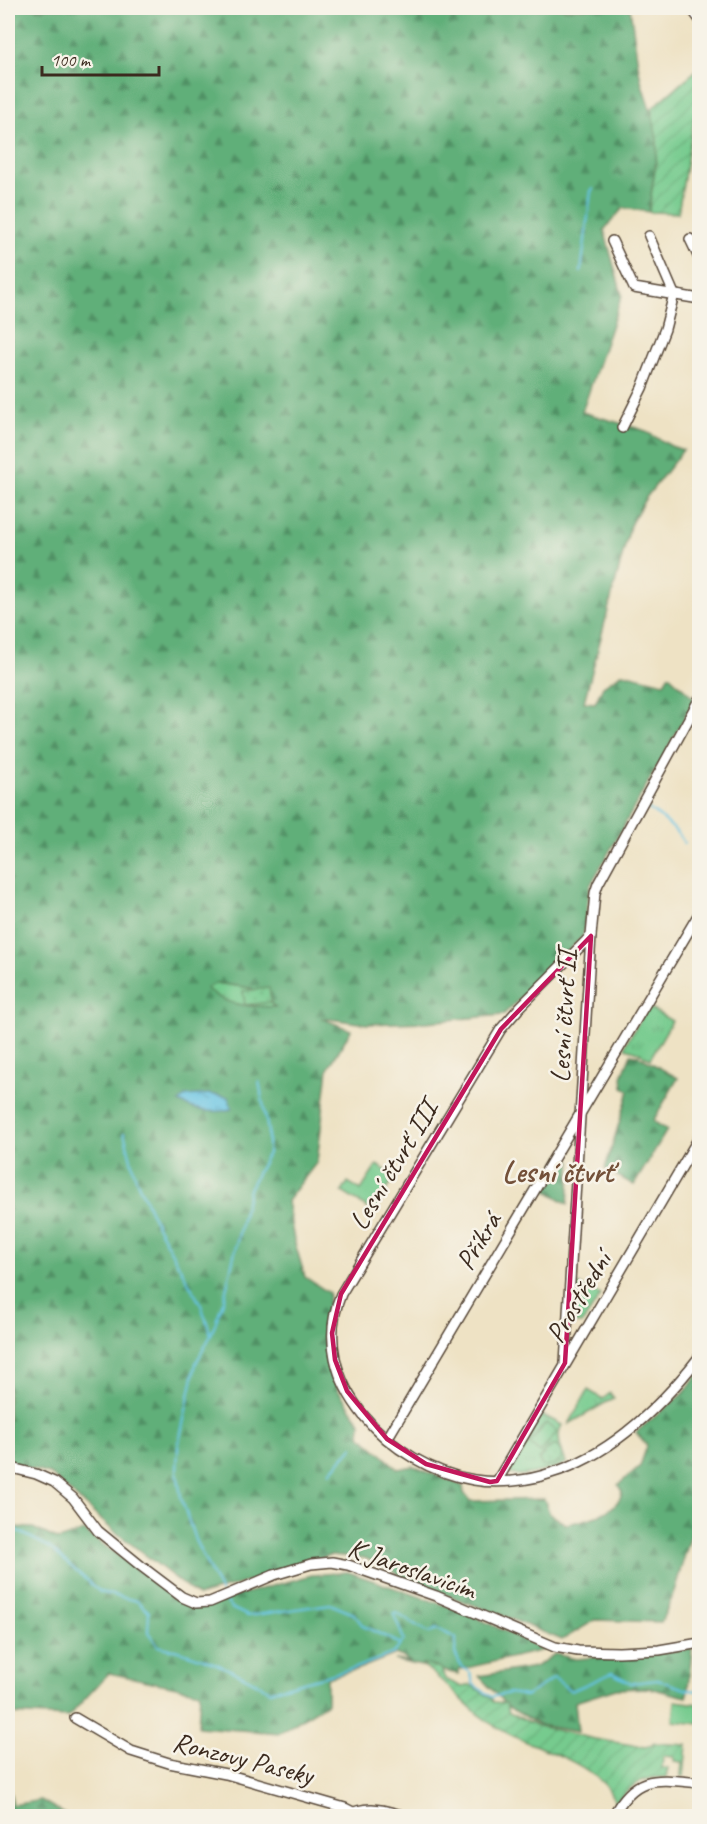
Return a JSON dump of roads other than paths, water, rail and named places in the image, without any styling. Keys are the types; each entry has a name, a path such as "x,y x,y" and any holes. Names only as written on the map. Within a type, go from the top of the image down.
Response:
{"street":[{"path":"692,8 699,20"},
{"path":"622,428 658,349 674,294 649,236"},
{"path":"690,239 699,260"},
{"path":"612,241 632,287 638,290 674,294 699,300"},
{"name":"Lesní čtvrť II","path":"565,1363 595,893 699,698"},
{"name":"Příkrá","path":"387,1439 699,912"},
{"name":"Lesní čtvrť III","path":"591,936 501,1029 338,1303 332,1340 340,1377 352,1399 387,1439 411,1457 468,1479 497,1481 550,1474 570,1467 597,1452 629,1430 654,1408 679,1383 699,1356"},
{"name":"Prostřední","path":"497,1481 699,1136"},
{"path":"568,1320 580,1329 586,1327"},
{"name":"K Jaroslavicím","path":"8,1467 36,1474 54,1482 73,1498 98,1531 182,1597 196,1603 210,1602 274,1575 311,1564 332,1562 348,1565 426,1592 555,1647 578,1651 619,1652 659,1650 699,1643"},
{"name":"Ronzovy Paseky","path":"75,1718 131,1751 169,1763 226,1774 345,1808 349,1814 371,1808 406,1816"},
{"path":"614,1816 635,1786 659,1779 699,1783"}],"water":[{"path":"209,1094 228,1097 232,1109 205,1111 179,1102 186,1096"}],"waterway":[{"path":"581,272 593,189"},
{"path":"644,806 667,822 685,844"},
{"path":"221,1593 195,1540 181,1497 177,1471 178,1447 196,1363 211,1335 224,1299 249,1189 268,1153 268,1131 259,1081"},
{"path":"124,1133 136,1179 158,1228 201,1305 211,1335"},
{"path":"330,1472 353,1447"},
{"path":"8,1526 49,1547 100,1592 137,1601 149,1612 148,1632 158,1646 216,1664 270,1691 355,1668 394,1653 404,1640 394,1615 396,1613 429,1633 437,1629 456,1638 455,1653 461,1666 470,1672 474,1685 492,1697 510,1693 526,1696 554,1678 571,1691 612,1673 631,1683 658,1680 688,1690 700,1691"},
{"path":"224,1598 231,1608 248,1616 330,1604 354,1614 363,1626 401,1644"}],"district":[{"name":"Lesní čtvrť","path":"558,1172"}]}
